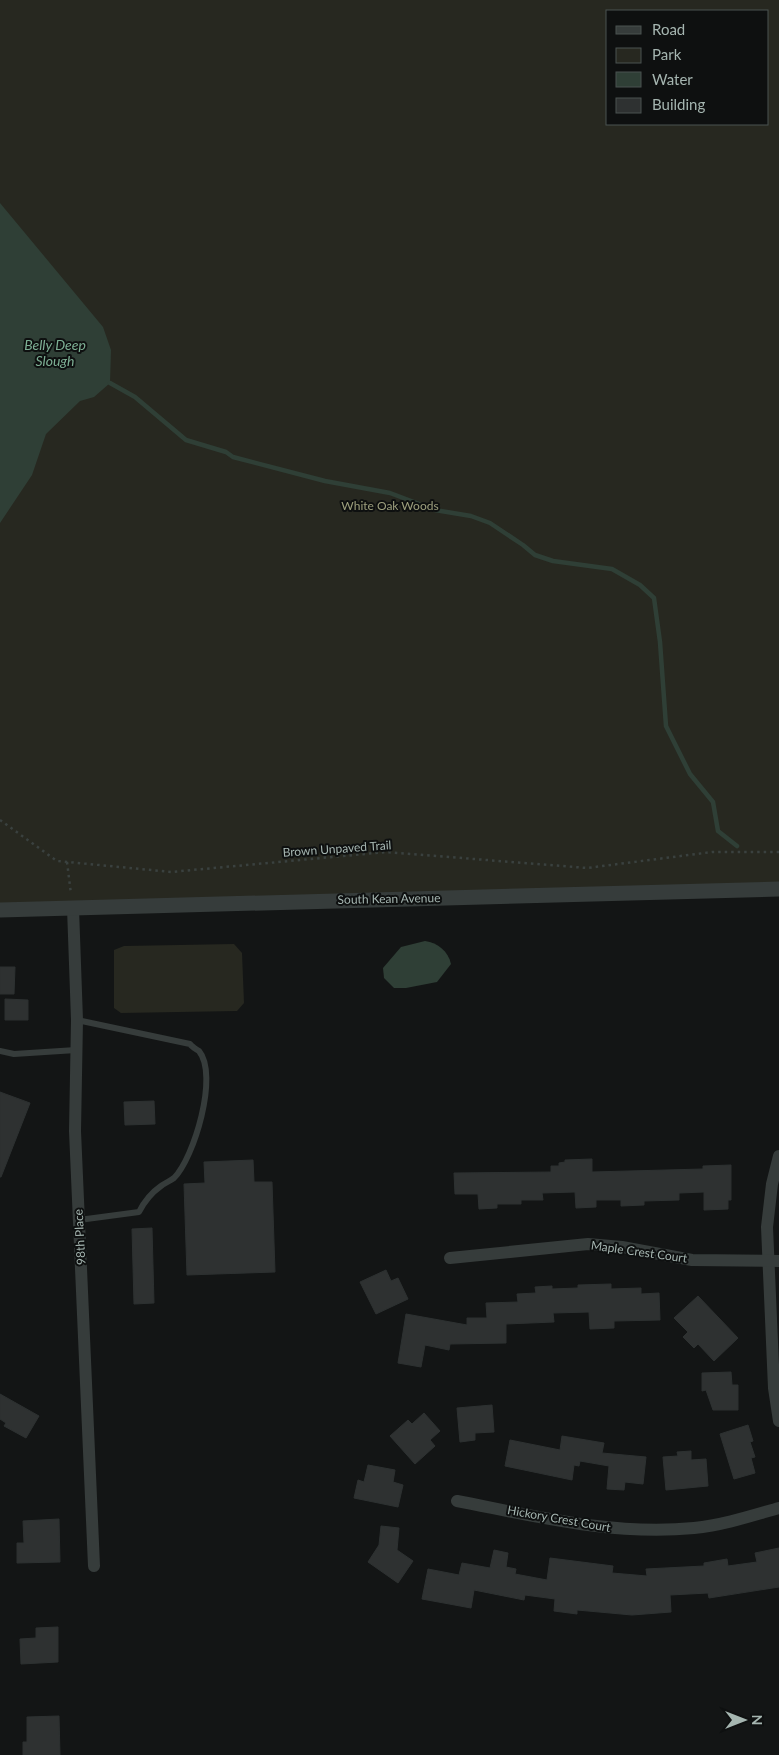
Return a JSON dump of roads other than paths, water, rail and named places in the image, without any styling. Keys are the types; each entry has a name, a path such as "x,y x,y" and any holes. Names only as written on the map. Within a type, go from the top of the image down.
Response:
{"street":[{"name":"South Kean Avenue","path":"0,910 779,889"},
{"name":"98th Place","path":"73,908 77,1020 75,1131 94,1566"},
{"path":"779,1156 768,1208 774,1261 774,1388 779,1421"},
{"name":"Maple Crest Court","path":"450,1258 588,1244 622,1247 692,1260 774,1261"},
{"name":"Hickory Crest Court","path":"457,1501 593,1527 632,1530 695,1528 746,1518 779,1508"}],"lane":[{"path":"77,1020 190,1044 200,1052 207,1081 202,1116 188,1157 174,1178 159,1187 145,1200 139,1212 79,1220"},
{"path":"0,1052 14,1054 76,1050"}],"water":[{"name":"Belly Deep Slough","path":"0,203 103,327 111,350 110,383 94,397 80,401 46,434 32,475 0,523"},
{"path":"425,941 442,948 448,955 451,964 437,982 406,988 394,988 384,978 383,968 401,947"}],"waterway":[{"path":"110,383 135,397 186,440 226,452 233,457 325,481 390,493 435,510 471,516 490,523 535,555 553,561 612,569 640,585 654,598 660,642 666,726 690,774 713,802 718,831 737,846"}],"park label":[{"name":"White Oak Woods","path":"390,506"}]}
